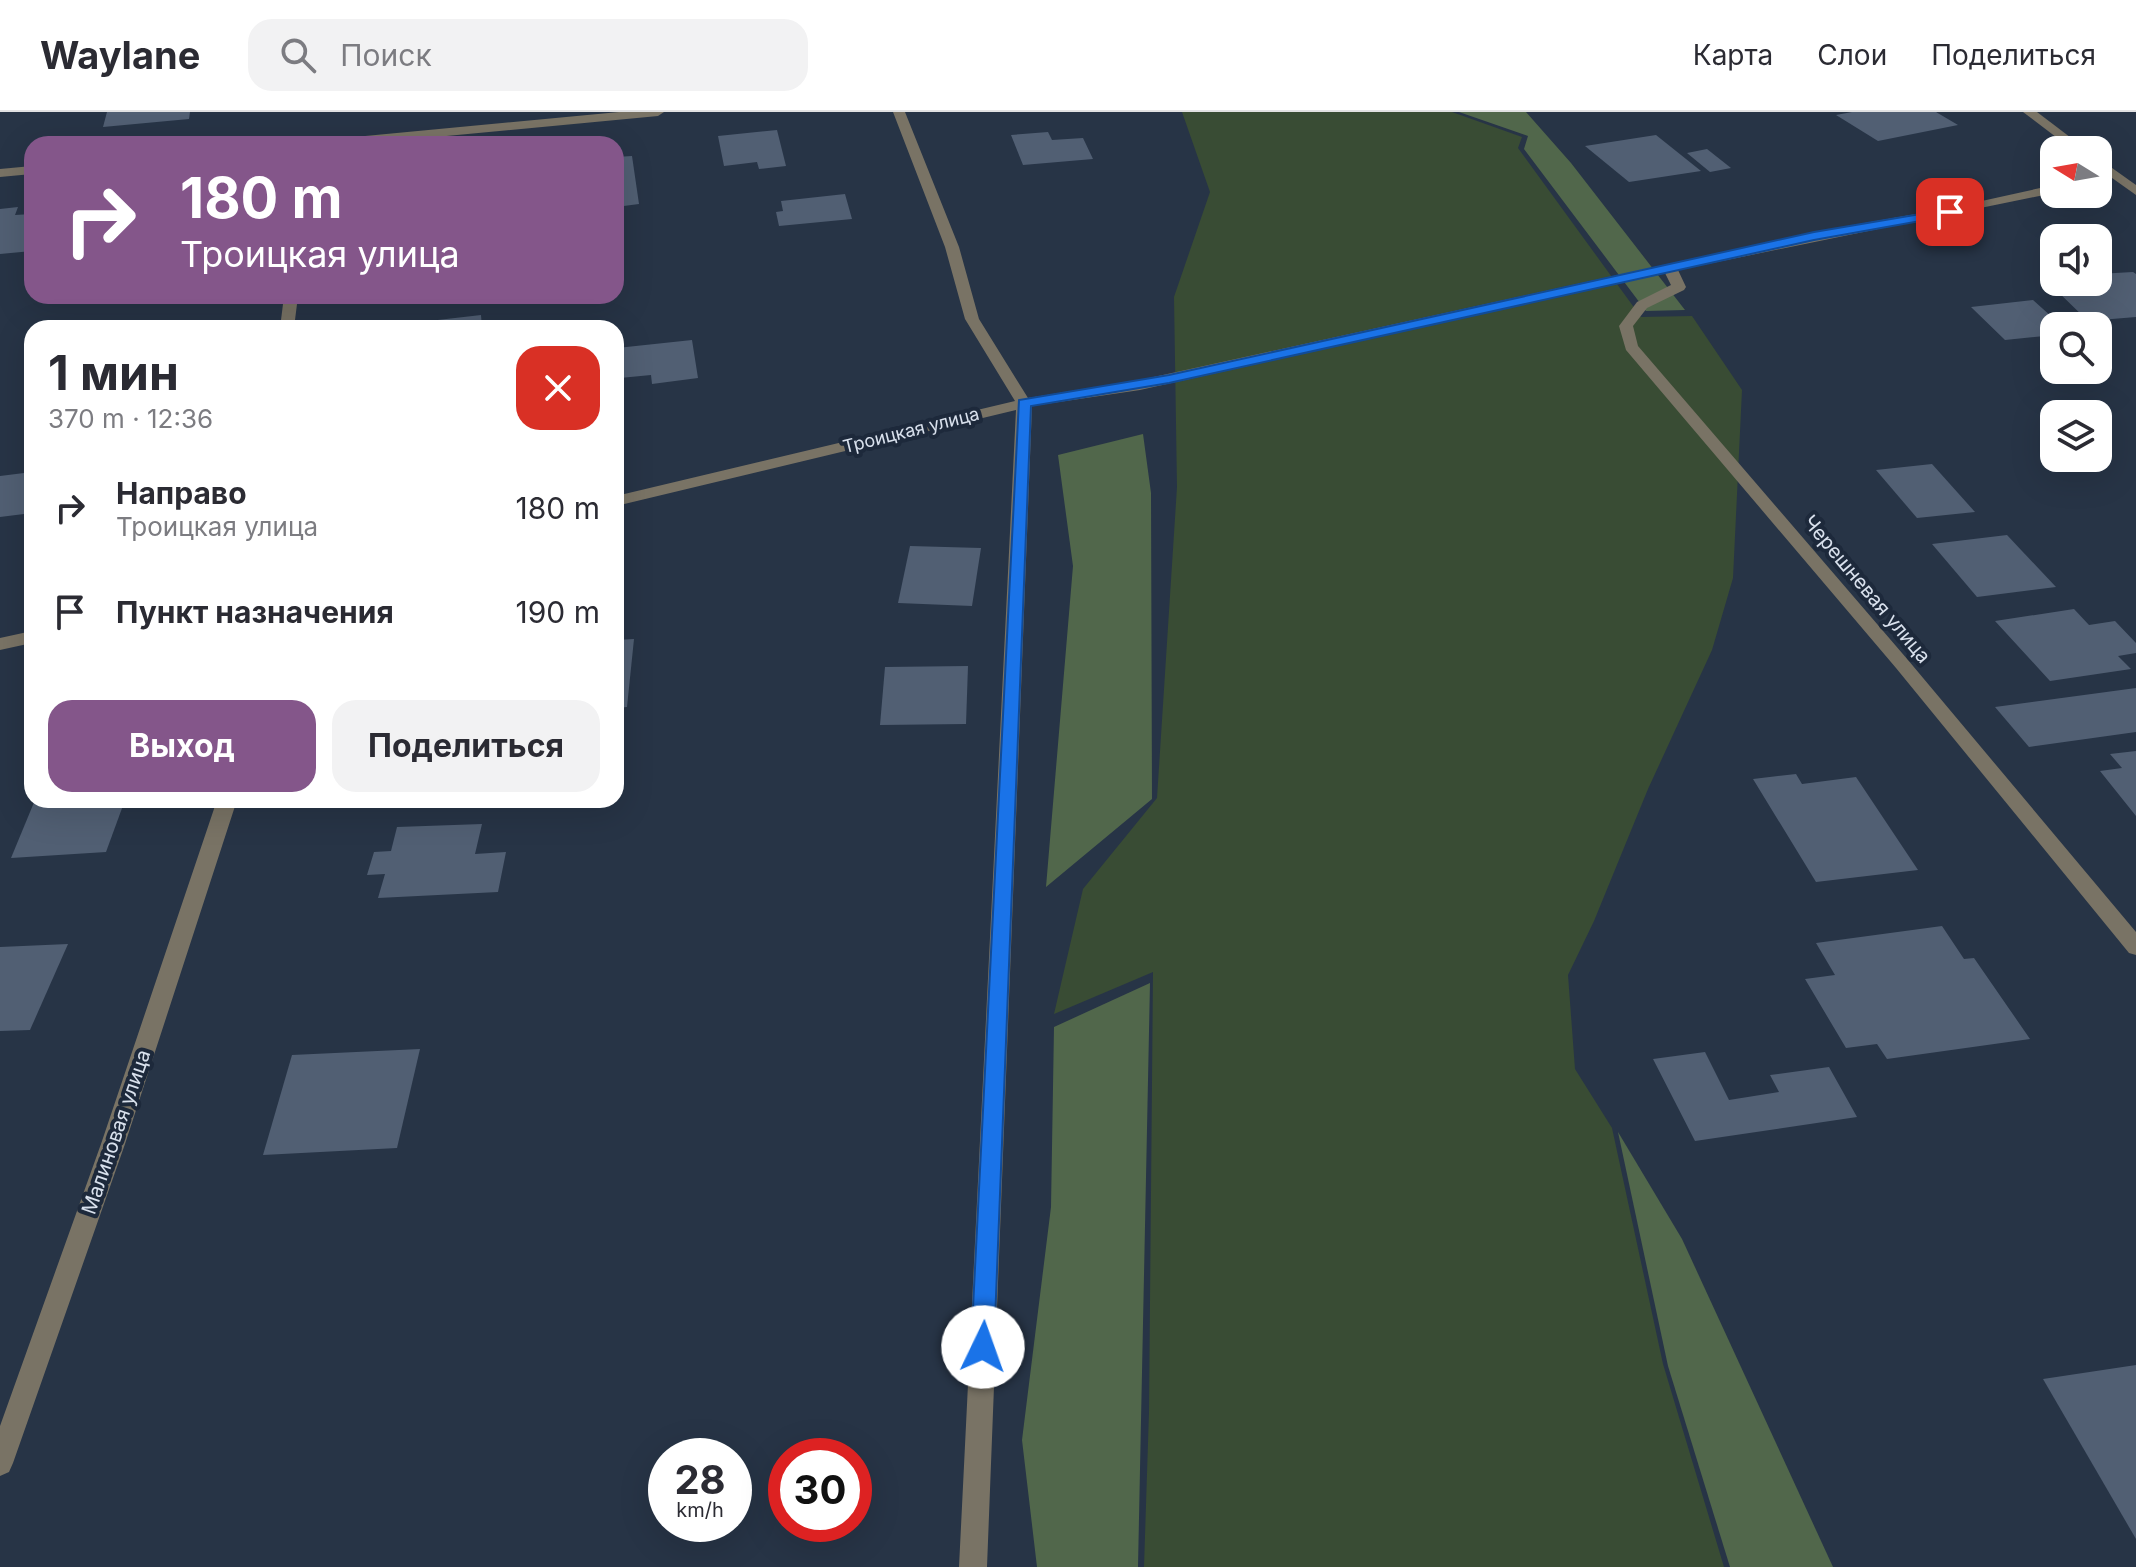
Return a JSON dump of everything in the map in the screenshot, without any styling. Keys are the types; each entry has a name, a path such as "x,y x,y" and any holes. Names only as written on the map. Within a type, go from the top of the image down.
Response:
{"street":[{"path":"407,136 658,112"},
{"path":"899,112 952,247 972,319 1024,403 973,1567"},
{"path":"2029,112 2062,136"},
{"path":"0,173 24,171"},
{"path":"2112,176 2136,171"},
{"path":"2112,172 2136,191"},
{"name":"Троицкая улица","path":"624,499 1024,403 1169,379 1814,236 2040,192"},
{"name":"Черешневая улица","path":"1670,269 1679,287 1642,305 1626,326 1631,347 1902,664 2136,947"},
{"path":"0,644 24,639"},
{"name":"Малиновая улица","path":"0,1463 113,1144 224,808"}],"green space":[{"path":"1182,112 1452,112 1522,137 1518,148 1641,317 1692,316 1742,390 1733,578 1712,650 1568,975 1575,1069 1612,1128 1663,1364 1724,1567 1144,1567 1149,1412 1153,972 1054,1014 1083,889 1157,798 1177,487 1174,297 1210,192"},
{"path":"1459,112 1526,112 1571,163 1685,310 1646,311 1524,149 1528,136"},
{"path":"1143,434 1151,493 1152,799 1046,887 1073,566 1058,455"},
{"path":"1150,983 1138,1567 1037,1567 1022,1440 1051,1207 1054,1027"},
{"path":"1618,1132 1682,1239 1833,1567 1730,1567 1668,1366"}],"building":[{"path":"107,112 190,112 189,119 103,127"},
{"path":"1852,112 1936,112 1958,125 1878,141 1836,115"},
{"path":"777,130 786,166 759,169 757,162 724,166 718,136"},
{"path":"1048,132 1052,140 1083,138 1093,159 1023,165 1011,135"},
{"path":"1656,135 1701,171 1629,182 1585,146"},
{"path":"1707,149 1731,168 1710,172 1687,153"},
{"path":"624,156 632,156 639,204 624,206"},
{"path":"845,194 852,219 779,226 776,212 783,211 781,201"},
{"path":"18,207 15,215 24,214 24,252 0,254 0,209"},
{"path":"2112,273 2136,274 2136,317 2112,319 2112,312 2079,312 2062,296 2112,296"},
{"path":"2033,300 2046,312 2040,312 2040,336 2005,340 1971,307"},
{"path":"481,315 481,320 438,320"},
{"path":"692,340 698,378 652,384 651,375 624,378 624,347"},
{"path":"1932,464 1975,512 1917,518 1876,470"},
{"path":"24,473 24,514 0,517 0,476"},
{"path":"2007,535 2056,587 1977,597 1932,544"},
{"path":"910,546 981,548 972,606 898,603"},
{"path":"2074,609 2089,625 2115,621 2136,643 2136,653 2118,656 2131,669 2050,681 1995,621"},
{"path":"634,639 627,707 624,707 624,640"},
{"path":"968,666 966,724 880,725 885,667"},
{"path":"2136,688 2136,732 2029,747 1995,707"},
{"path":"2136,751 2136,816 2100,771 2122,768 2110,754"},
{"path":"1796,774 1802,784 1856,777 1918,870 1816,882 1753,779"},
{"path":"32,808 122,808 106,852 11,858"},
{"path":"482,824 475,854 506,852 498,892 378,898 385,874 367,875 374,852 391,851 397,827"},
{"path":"1942,926 1964,959 1974,958 2030,1039 1887,1059 1877,1044 1846,1048 1805,979 1835,975 1816,943"},
{"path":"68,944 30,1030 0,1031 0,947"},
{"path":"420,1049 397,1148 263,1155 292,1055"},
{"path":"1705,1052 1729,1100 1779,1092 1770,1075 1829,1067 1857,1117 1695,1141 1653,1059"},
{"path":"2136,1365 2136,1539 2043,1379"}],"route":[{"path":"983,1347 1024,403 1140,385 1814,236 1950,212"}]}
